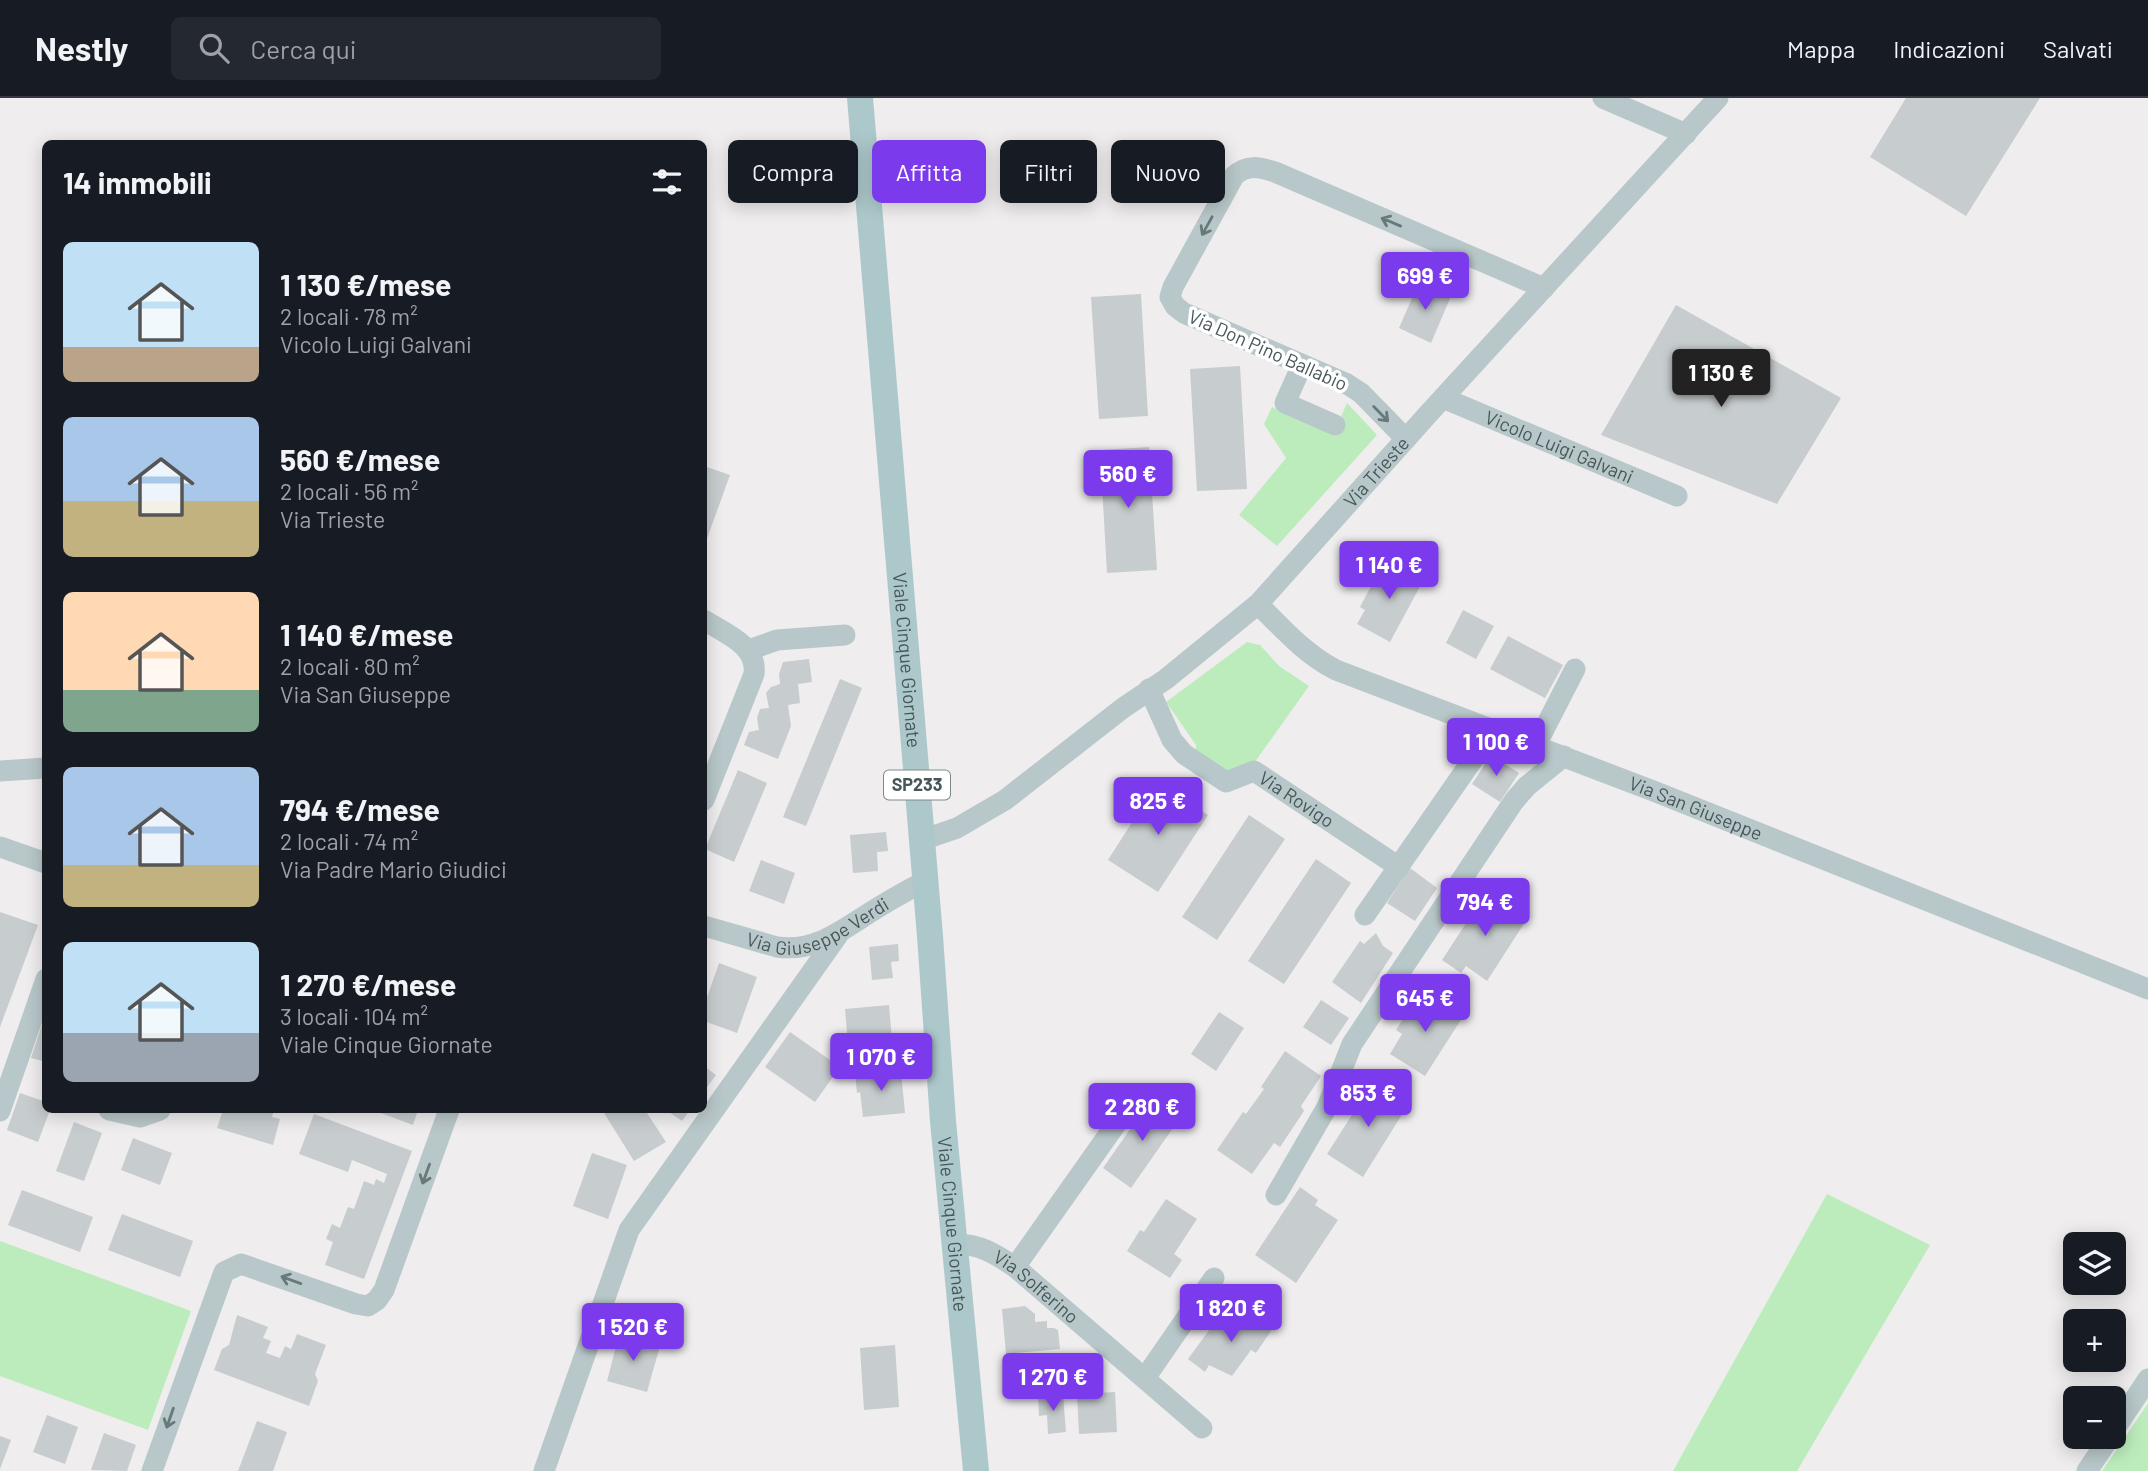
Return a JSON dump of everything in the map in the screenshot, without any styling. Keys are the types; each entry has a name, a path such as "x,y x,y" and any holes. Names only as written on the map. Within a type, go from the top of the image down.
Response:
{"main road":[{"name":"Viale Cinque Giornate","path":"860,98 943,1121 976,1471"}],"street":[{"path":"1603,98 1686,134"},
{"name":"Via Trieste","path":"922,840 957,828 1005,800 1258,604 1718,98"},
{"name":"Via Don Pino Ballabio","path":"1406,439 1361,393 1347,384 1184,313 1175,306 1170,297 1173,287 1234,176 1254,167 1275,172 1544,288"},
{"path":"1302,365 1285,403 1335,425"},
{"name":"Vicolo Luigi Galvani","path":"1443,398 1677,496"},
{"name":"Via San Giuseppe","path":"1258,604 1296,642 1326,665 1564,756 2148,989"},
{"path":"707,622 749,649 755,665 754,674 707,792"},
{"path":"749,649 777,640 845,635"},
{"path":"1536,745 1575,669"},
{"name":"Via Rovigo","path":"1149,690 1172,740 1184,754 1226,782 1254,771 1399,867"},
{"path":"1365,915 1494,729"},
{"path":"1276,1195 1327,1107 1352,1044 1521,794 1564,756"},
{"path":"0,771 42,768"},
{"path":"0,847 42,862"},
{"name":"Via Giuseppe Verdi","path":"707,927 788,948 810,946 838,935 863,917 925,881"},
{"path":"544,1471 629,1230 838,935"},
{"path":"0,1111 42,990"},
{"path":"122,1113 140,1117 151,1113"},
{"path":"152,1471 224,1272 241,1264 356,1304 368,1306 377,1300 384,1290 448,1113"},
{"path":"1015,1267 1116,1124"},
{"name":"Via Solferino","path":"956,1244 980,1247 1015,1267 1202,1428"},
{"path":"1145,1378 1214,1278"},
{"path":"2126,1412 2148,1379"},
{"path":"2087,1471 2101,1449"}],"green space":[{"path":"1347,403 1377,435 1277,546 1239,515 1286,458 1264,424 1272,407 1334,433"},
{"path":"1247,642 1260,645 1279,666 1309,686 1252,766 1227,776 1196,756 1196,745 1166,702"},
{"path":"1827,1194 1930,1245 1797,1471 1673,1471"},
{"path":"0,1241 191,1311 148,1430 0,1376"},
{"path":"2148,1403 2148,1471 2102,1471 2117,1449 2126,1449 2126,1436"}],"building":[{"path":"1906,98 2040,98 1966,216 1870,157"},
{"path":"1419,282 1451,296 1431,343 1399,328"},
{"path":"1141,294 1148,416 1099,419 1091,297"},
{"path":"1676,305 1841,398 1777,504 1601,435"},
{"path":"1240,366 1247,489 1197,491 1190,369"},
{"path":"1149,447 1157,570 1107,573 1100,450"},
{"path":"707,467 730,475 707,539"},
{"path":"1391,561 1424,579 1390,642 1357,624 1365,610 1360,607 1378,573 1383,576"},
{"path":"1463,610 1494,626 1476,659 1446,643"},
{"path":"1508,636 1563,665 1545,698 1490,669"},
{"path":"809,659 812,682 798,684 800,703 788,705 791,726 778,759 744,745 749,732 759,730 757,718 760,709 769,708 766,693 771,687 780,684 779,674 783,662"},
{"path":"840,679 862,688 806,826 783,817"},
{"path":"1491,755 1519,773 1500,802 1472,784"},
{"path":"738,770 767,783 734,862 707,850"},
{"path":"1157,783 1208,815 1158,892 1108,860"},
{"path":"1249,815 1285,839 1217,940 1182,917"},
{"path":"886,832 888,851 877,852 878,871 853,873 850,835"},
{"path":"1316,859 1351,883 1284,984 1248,961"},
{"path":"761,860 795,873 784,904 749,891"},
{"path":"1410,868 1437,888 1415,921 1387,903"},
{"path":"1486,893 1527,919 1487,981 1466,966 1461,973 1442,960"},
{"path":"0,912 38,925 0,1027"},
{"path":"1376,933 1383,946 1393,953 1361,1003 1332,982 1360,941 1364,944"},
{"path":"898,944 899,961 891,962 893,978 872,980 869,947"},
{"path":"719,963 757,977 737,1033 707,1022 707,997"},
{"path":"1419,994 1441,1008 1445,1002 1464,1015 1425,1076 1390,1054 1402,1034 1396,1030"},
{"path":"1321,1000 1349,1018 1331,1045 1303,1027"},
{"path":"889,1005 892,1040 848,1045 845,1009"},
{"path":"1219,1012 1244,1028 1216,1071 1191,1054"},
{"path":"42,1024 42,1061 31,1058"},
{"path":"790,1032 840,1067 815,1102 765,1067"},
{"path":"1285,1051 1321,1076 1301,1106 1304,1111 1280,1147 1274,1143 1252,1174 1217,1150 1243,1112 1246,1114 1264,1089 1261,1087"},
{"path":"707,1068 716,1075 707,1087"},
{"path":"880,1071 881,1074 901,1072 905,1113 863,1117 855,1073"},
{"path":"1371,1085 1389,1096 1393,1089 1411,1100 1363,1177 1327,1154"},
{"path":"20,1093 42,1101 42,1113 49,1113 38,1142 7,1130"},
{"path":"1152,1098 1180,1118 1131,1188 1103,1168"},
{"path":"222,1113 273,1113 272,1117 280,1119 273,1145 217,1128"},
{"path":"381,1113 417,1113 413,1125"},
{"path":"604,1113 647,1113 666,1142 634,1161"},
{"path":"670,1113 688,1113 682,1121"},
{"path":"314,1114 412,1151 364,1279 325,1265 333,1242 326,1239 332,1224 340,1228 348,1207 354,1209 364,1181 374,1185 376,1179 384,1183 387,1174 352,1160 348,1172 299,1154"},
{"path":"74,1122 102,1133 84,1181 56,1171"},
{"path":"133,1138 172,1153 160,1185 121,1170"},
{"path":"592,1153 627,1165 608,1219 573,1206"},
{"path":"1300,1187 1318,1200 1315,1205 1338,1220 1296,1283 1255,1255"},
{"path":"22,1190 93,1217 80,1252 8,1225"},
{"path":"1166,1199 1197,1219 1174,1254 1182,1260 1170,1278 1127,1251 1140,1230 1144,1232"},
{"path":"122,1214 193,1241 180,1277 108,1250"},
{"path":"1025,1306 1035,1314 1035,1322 1047,1321 1047,1328 1058,1330 1060,1349 1006,1354 1002,1309"},
{"path":"1248,1311 1275,1325 1256,1353 1251,1350 1232,1376 1209,1365 1205,1372 1188,1359 1215,1322 1233,1332"},
{"path":"237,1315 268,1327 263,1338 271,1341 266,1353 280,1358 285,1346 291,1349 297,1334 326,1345 315,1374 318,1381 309,1406 214,1370 222,1349 229,1345"},
{"path":"619,1335 660,1346 647,1392 607,1381"},
{"path":"895,1345 899,1407 864,1410 860,1348"},
{"path":"1115,1392 1117,1432 1079,1434 1077,1394"},
{"path":"1063,1395 1066,1432 1048,1434 1047,1415 1039,1416 1038,1397"},
{"path":"47,1415 78,1427 65,1464 33,1452"},
{"path":"257,1421 287,1432 273,1471 238,1471"},
{"path":"104,1433 136,1445 127,1471 91,1470"},
{"path":"0,1436 11,1440 0,1469"}]}
